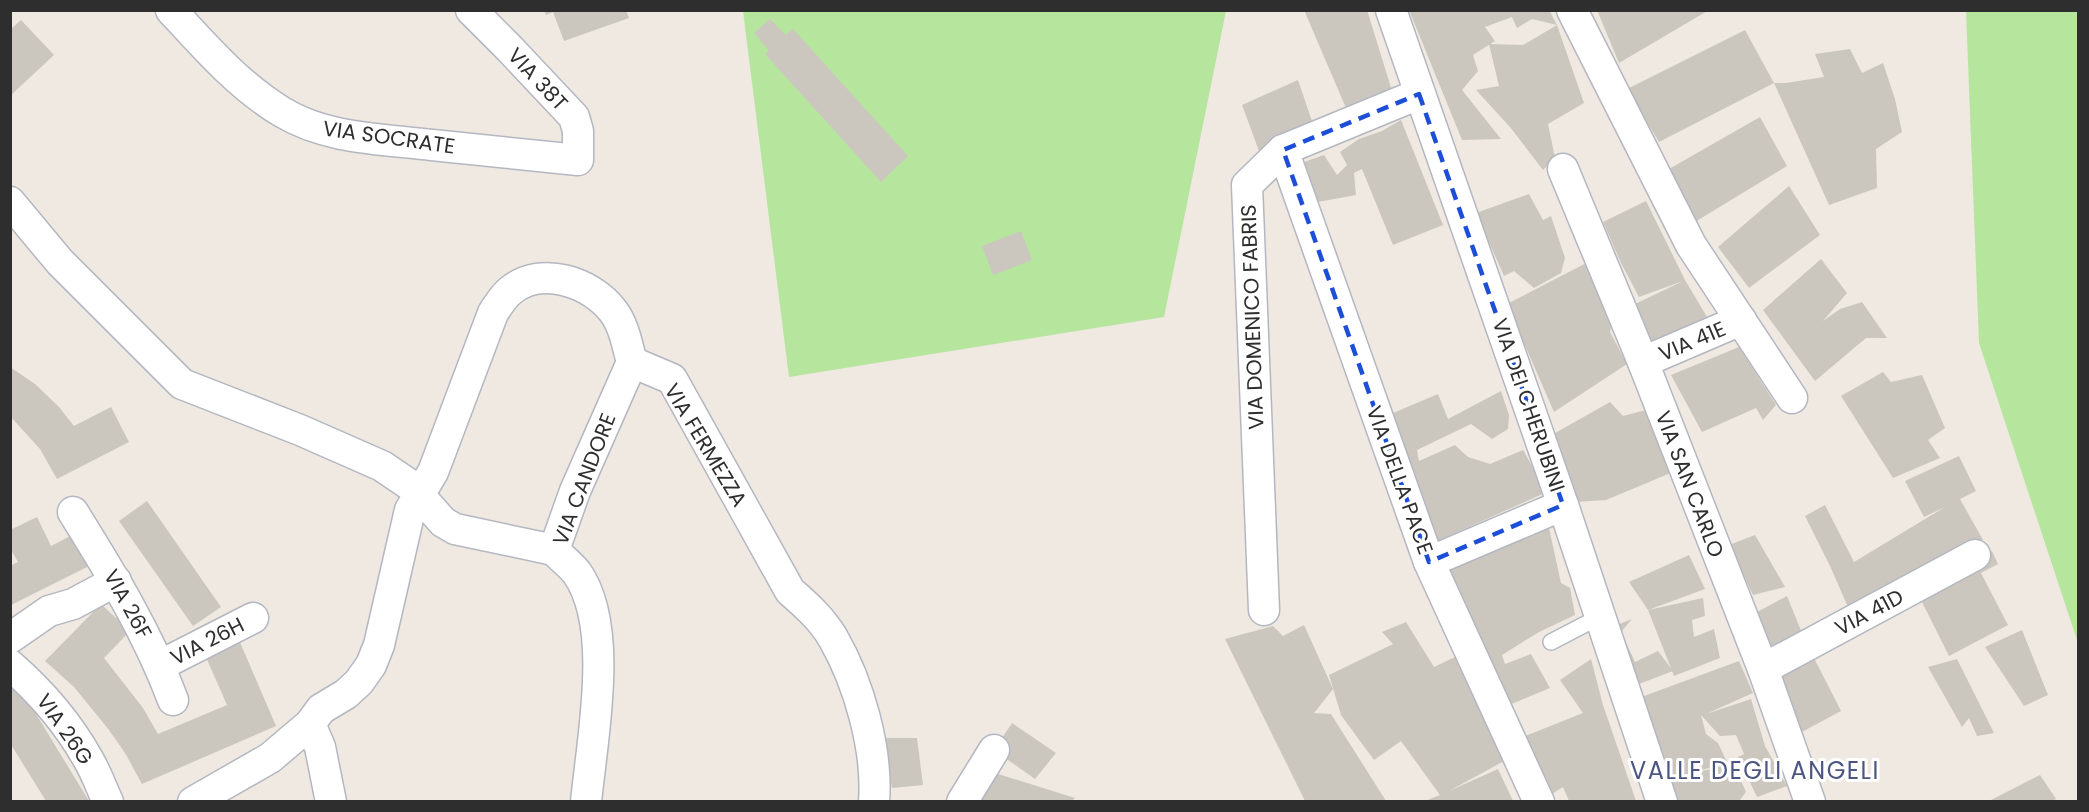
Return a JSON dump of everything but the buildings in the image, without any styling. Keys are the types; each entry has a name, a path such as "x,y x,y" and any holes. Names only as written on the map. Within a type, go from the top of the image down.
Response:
{"street":[{"name":"VIA SOCRATE","path":"171,10 208,50 251,90 283,113 310,126 349,136 578,160"},
{"name":"VIA 38T","path":"471,10 574,117 578,131 578,160"},
{"name":"VIA DEI CHERUBINI","path":"1391,10 1563,505 1662,801"},
{"path":"1572,10 1691,245 1792,398"},
{"name":"VIA DOMENICO FABRIS","path":"1263,610 1247,185 1283,150 1419,94"},
{"name":"VIA DELLA PACE","path":"1283,150 1429,562 1539,801"},
{"name":"VIA SAN CARLO","path":"1563,169 1643,362 1763,669 1810,801"},
{"path":"10,202 60,262 182,384 300,430 382,466 410,485 443,522 455,529 554,550"},
{"path":"193,801 270,758 309,724 321,709 346,694 359,682 371,665 378,645 410,510 432,472 494,313 501,300 511,290 532,281 557,278 572,281 587,288 613,311 622,328 632,362"},
{"name":"VIA 41E","path":"1643,362 1741,320"},
{"name":"VIA CANDORE","path":"586,801 597,690 598,652 595,621 588,595 577,573 554,550 575,491 632,362"},
{"name":"VIA FERMEZZA","path":"632,362 672,380 790,591 817,616 833,637 848,668 864,716 870,746 874,801"},
{"path":"1429,562 1563,505"},
{"name":"VIA 26F","path":"73,512 142,626 161,665 174,700"},
{"name":"VIA 41D","path":"1763,669 1975,555"},
{"path":"10,638 49,611 73,604 116,581"},
{"name":"VIA 26H","path":"161,665 253,618"},
{"name":"VIA 26G","path":"10,665 35,687 71,731 89,760 108,801"},
{"path":"309,724 320,747 331,801"},
{"path":"962,801 994,750"}],"lane":[{"path":"1551,642 1601,616"}],"highlighted area":[{"path":"1419,94 1563,505 1429,562 1283,150"}],"green space":[{"path":"743,11 1226,11 1164,317 789,377"},
{"path":"1966,11 2078,11 2078,643 1979,343"}],"district":[{"name":"VALLE DEGLI ANGELI","path":"1755,770"}]}
